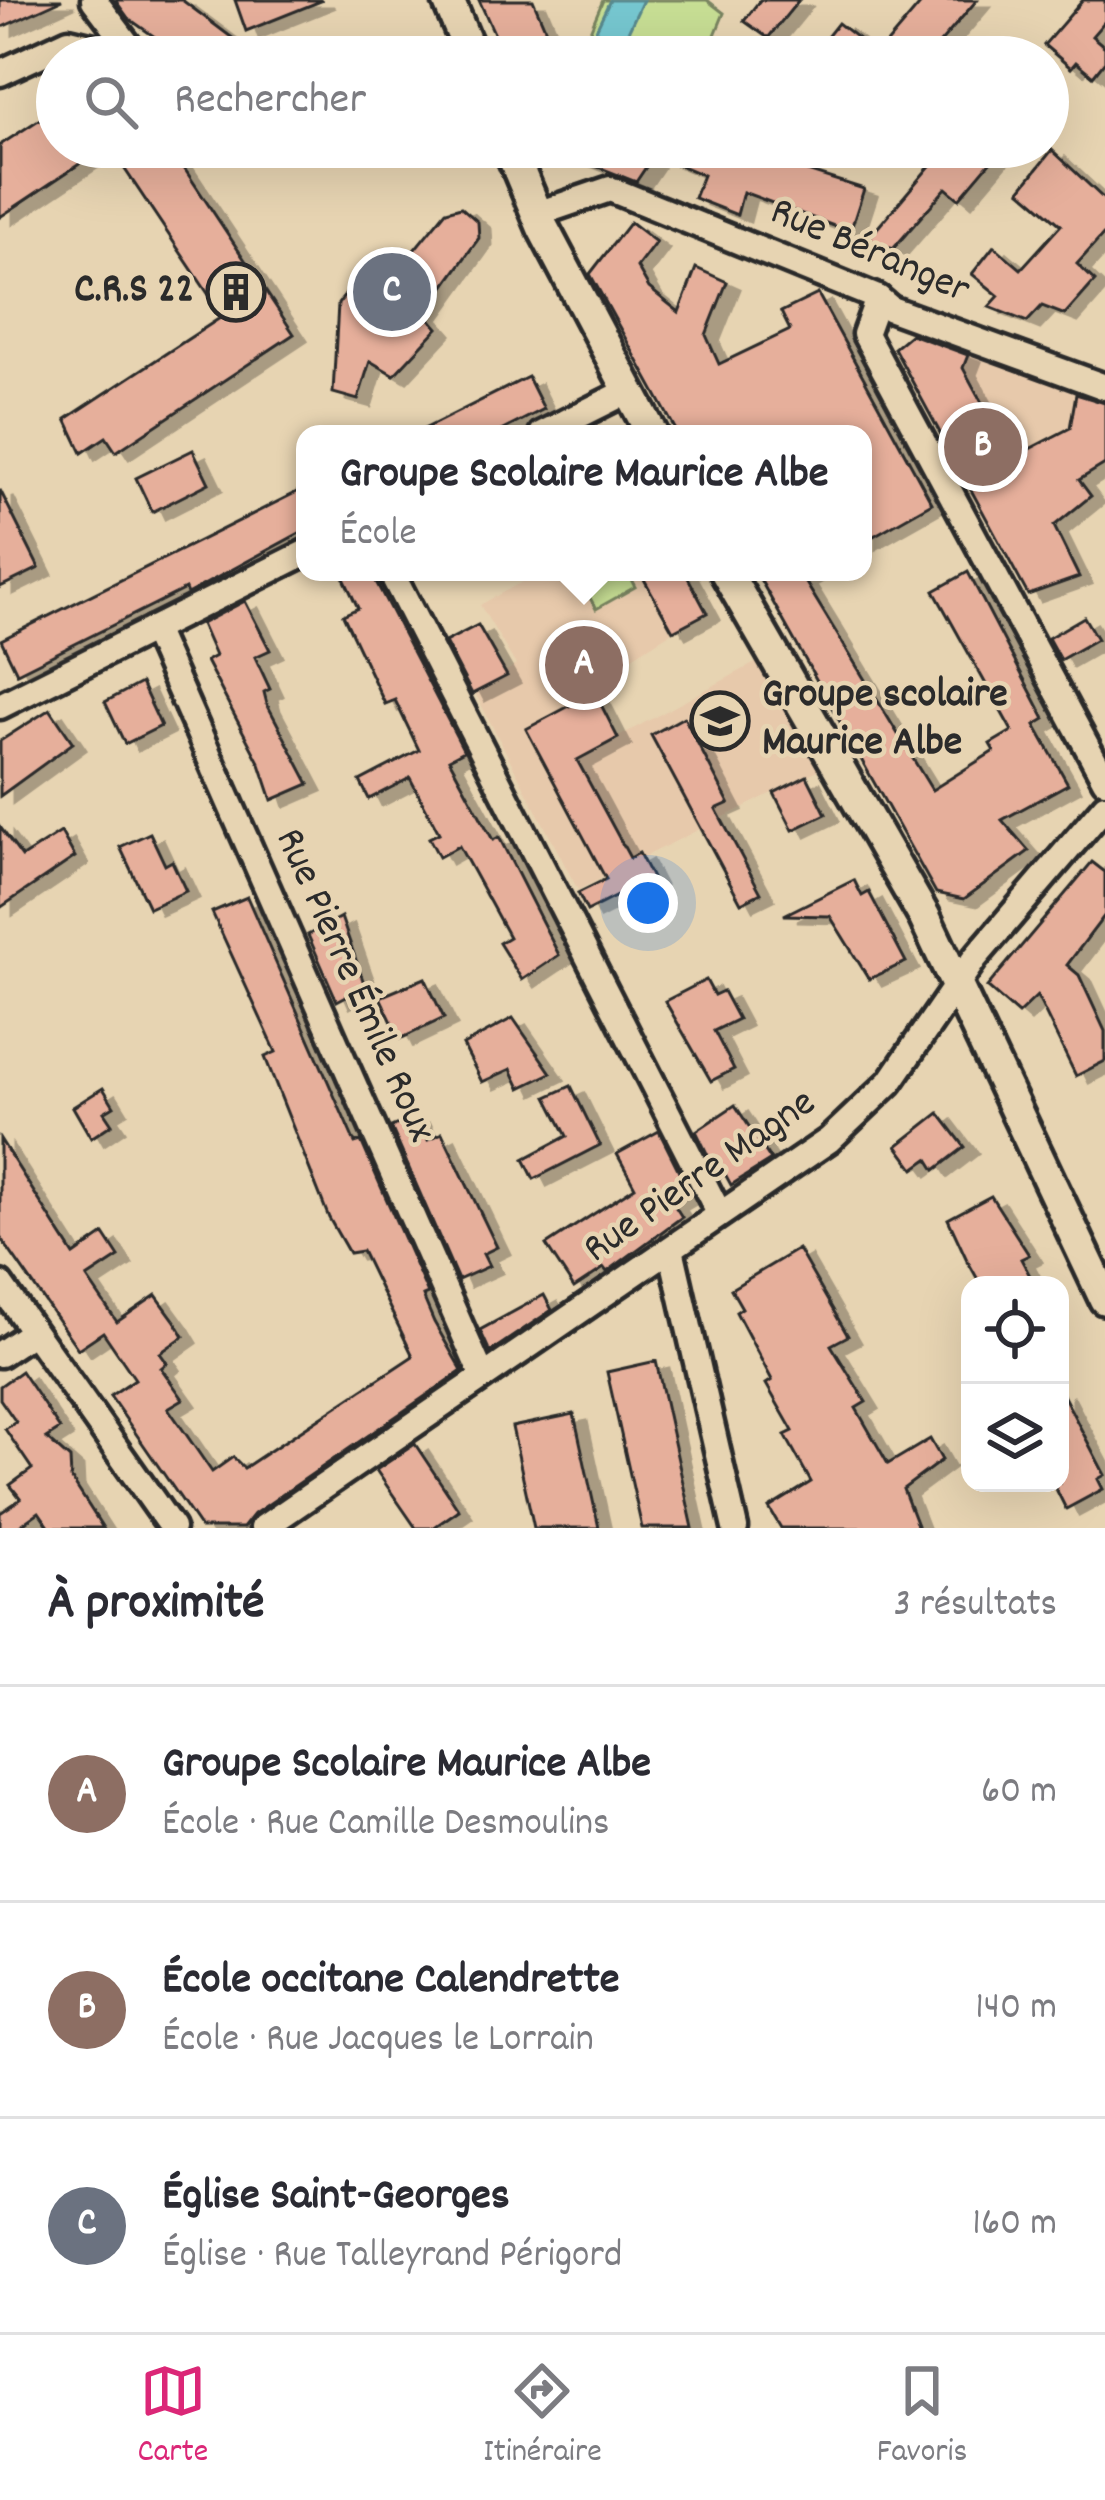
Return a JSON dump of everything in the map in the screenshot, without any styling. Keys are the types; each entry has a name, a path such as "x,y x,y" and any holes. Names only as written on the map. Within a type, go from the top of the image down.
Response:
{"street":[{"path":"94,0 121,36"},
{"path":"448,0 463,36"},
{"path":"0,73 36,56"},
{"path":"518,168 647,425"},
{"name":"Rue Béranger","path":"537,214 610,189 878,298 891,309 1105,387"},
{"path":"878,298 865,334 1105,780"},
{"path":"560,425 628,391"},
{"path":"0,706 296,558"},
{"path":"396,581 719,1213"},
{"path":"731,581 957,981 1105,1299"},
{"name":"Rue Pierre Émile Roux","path":"153,629 482,1375"},
{"name":"Rue Pierre Magne","path":"263,1528 830,1140 890,1082 957,981 1105,806"},
{"path":"670,1250 735,1528"},
{"path":"0,1284 172,1528"},
{"path":"0,1354 33,1332"}],"shaded area":[{"path":"917,329 1100,399 1092,444 979,504 894,349"},
{"name":"Groupe scolaire Maurice Albe","path":"524,581 690,581 705,611 591,683 618,737 759,661 818,770 578,890 474,691 516,665 480,605"}],"green space":[{"path":"603,0 707,0 724,13 715,36 588,36"},
{"path":"581,581 632,581 635,587 596,609"}],"water":[{"path":"610,0 643,0 626,36 593,36"}],"building":[{"path":"0,0 62,0 0,28"},
{"path":"115,0 182,0 230,36 153,36 128,18"},
{"path":"235,0 320,0 321,1 246,31"},
{"path":"479,0 533,0 548,35 546,36 495,36"},
{"path":"760,0 799,0 770,36 744,21"},
{"path":"924,0 977,0 946,36 893,36"},
{"path":"1083,0 1105,0 1105,21 1092,36 1105,47 1105,61 1093,76 1076,62 1069,66 1069,36 1052,36"},
{"path":"838,23 855,36 828,36"},
{"path":"36,122 36,168 74,168 0,217 0,145"},
{"path":"1069,166 1105,200 1105,233 1077,264 1095,281 1065,315 1042,306 1027,322 989,307 999,296 972,274 994,246 1021,269 1061,225 1020,190 1038,168"},
{"name":"C.R.S 22","path":"124,168 184,168 294,334 116,452 106,437 82,453 66,419 223,316"},
{"path":"600,168 645,168 636,182"},
{"path":"686,168 798,168 864,189 850,232 743,192 737,215 694,198 703,175"},
{"path":"928,168 985,168 959,199 946,188 893,249 868,239"},
{"path":"461,207 478,222 479,238 425,313 438,328 394,375 370,361 358,400 333,393 338,304 366,268 388,282 446,211"},
{"path":"630,222 656,242 637,267 649,288 679,312 696,268 727,282 706,335 719,364 790,330 781,312 818,294 932,503 872,537 872,425 673,425 590,274"},
{"path":"911,334 968,355 963,368 1012,458 1070,428 1076,394 1105,403 1105,464 1079,480 1091,496 1054,526 1079,577 1028,595 894,348"},
{"path":"528,377 544,409 513,425 432,425"},
{"path":"193,450 209,483 152,512 136,478"},
{"path":"0,490 39,568 0,587"},
{"path":"296,492 296,535 187,594 185,589 17,673 1,640"},
{"path":"968,572 1045,719 1035,725 1068,784 1002,820 1029,851 964,899 936,893 761,581 805,581 932,790 994,751 990,744 1012,731 934,591"},
{"path":"345,581 376,581 464,751 449,759 493,840 499,837 559,955 522,980 499,943 509,937 459,846 439,857 429,838 439,833 410,778 369,799 360,781 419,750 395,700 385,704 343,615 358,608"},
{"path":"645,581 690,581 707,613 673,631"},
{"path":"245,601 270,650 255,657 270,689 264,692 267,704 309,784 272,800 260,764 206,661 215,656 201,624"},
{"path":"1084,617 1097,639 1060,660 1048,638"},
{"path":"478,625 507,676 472,694 445,642"},
{"path":"141,683 161,726 125,744 105,702"},
{"path":"590,683 618,738 577,760 630,858 639,853 652,878 587,911 578,893 606,879 526,729 575,703 569,693"},
{"path":"50,709 73,743 0,796 0,741"},
{"path":"684,717 729,803 716,809 761,893 741,903 651,735"},
{"path":"807,776 826,814 793,830 774,793"},
{"path":"0,827 22,857 61,832 75,857 0,908"},
{"path":"150,833 165,865 172,861 186,891 149,908 120,847"},
{"path":"1092,862 1105,872 1105,915 1067,965 1079,975 1105,1031 1105,1061 1076,1076 1037,996 1018,1014 987,987"},
{"path":"854,880 862,896 869,892 906,962 869,979 830,916 784,915"},
{"path":"247,897 355,1143 361,1141 428,1294 423,1296 434,1322 462,1371 254,1514 243,1528 201,1528 110,1396 135,1379 103,1332 78,1349 0,1237 0,1139 74,1255 104,1234 119,1257 87,1278 117,1322 156,1295 175,1321 184,1336 160,1353 167,1363 161,1368 183,1399 168,1408 212,1472 233,1457 244,1468 413,1356 362,1251 349,1253 329,1218 265,1057 276,1052 212,912"},
{"path":"341,917 365,986 337,1001 308,935"},
{"path":"425,978 444,1018 400,1039 380,997"},
{"path":"706,980 714,995 723,991 738,1019 714,1031 734,1069 711,1081 665,1001"},
{"path":"513,1018 551,1073 520,1088 511,1069 482,1082 463,1045"},
{"path":"571,1086 600,1145 534,1179 524,1159 567,1136 547,1097"},
{"path":"103,1088 114,1106 104,1112 112,1124 91,1138 73,1107"},
{"path":"735,1105 771,1160 731,1185 725,1174 719,1178 696,1131"},
{"path":"939,1113 965,1147 935,1170 928,1159 914,1169 897,1146"},
{"path":"417,1116 428,1140 442,1133 497,1247 483,1254 489,1266 458,1280 391,1127"},
{"path":"659,1131 690,1193 673,1203 682,1217 607,1272 604,1268 574,1288 546,1245 635,1187 617,1154"},
{"path":"991,1196 1029,1255 1021,1259 1030,1276 976,1276 948,1219"},
{"path":"798,1249 848,1336 831,1345 866,1402 856,1408 888,1464 930,1439 942,1460 903,1489 918,1528 781,1528 769,1508 811,1482 785,1435 793,1431 766,1384 772,1380 736,1312 742,1308 731,1289"},
{"path":"544,1295 552,1310 490,1352 480,1330"},
{"path":"656,1361 693,1528 642,1528 607,1372"},
{"path":"21,1371 60,1429 46,1438 70,1459 71,1478 103,1528 50,1528 39,1512 17,1528 0,1528 0,1513 21,1499 10,1485 32,1469 5,1429 16,1422 0,1399 0,1386"},
{"path":"1069,1406 1105,1475 1098,1479 1103,1489 1066,1509 1058,1492 1069,1492"},
{"path":"574,1414 599,1528 534,1528 512,1427"},
{"path":"415,1444 459,1510 433,1528 416,1528 376,1470"}],"place":[{"name":"C.R.S 22","path":"236,292"},
{"name":"Église Saint-Georges","path":"392,292"},
{"name":"École occitane Calendrette","path":"983,447"},
{"name":"Groupe Scolaire Maurice Albe","path":"584,665"},
{"name":"Groupe scolaire Maurice Albe","path":"720,721"}]}
